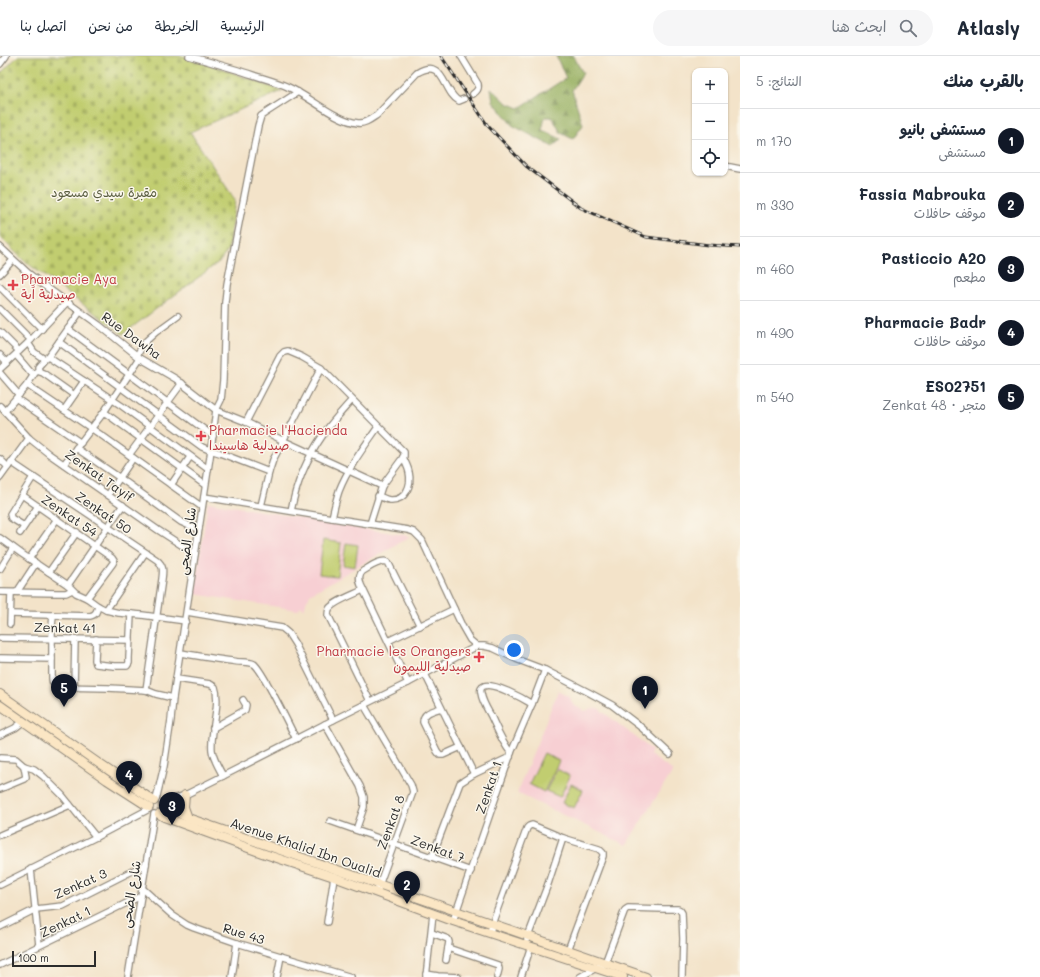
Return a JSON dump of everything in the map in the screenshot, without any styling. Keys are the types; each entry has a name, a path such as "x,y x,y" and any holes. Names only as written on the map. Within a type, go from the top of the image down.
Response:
{"main road":[{"name":"Avenue Khalid Ibn Oualid","path":"0,694 101,765 175,821 262,853 492,924 528,942 623,977"},
{"name":"Avenue Khalid Ibn Oualid","path":"0,705 107,780 156,807 339,876"},
{"path":"185,795 184,807 188,818"},
{"name":"Avenue Khalid Ibn Oualid","path":"378,889 433,914 453,921 490,933 568,950 646,977"}],"street":[{"path":"0,64 6,56"},
{"path":"189,56 279,83 298,92 343,119 358,123 364,123 377,115 422,69 427,66 433,66 441,72 456,100 459,101 464,99"},
{"path":"461,56 478,84 477,91 473,94"},
{"name":"شارع الضحى","path":"128,977 146,864 164,766 216,410 221,400 227,284 261,116 298,92"},
{"path":"728,167 740,169"},
{"name":"Rue Dawha","path":"0,248 28,273 139,356 182,383 216,410 246,422 382,486"},
{"path":"0,274 13,260"},
{"path":"0,286 42,329"},
{"path":"0,369 18,353 68,302"},
{"path":"0,309 30,341 34,352 84,381 150,426 208,469"},
{"path":"5,412 36,373 38,367 80,312"},
{"path":"64,464 104,412 129,375 146,341 178,316"},
{"path":"68,329 213,436"},
{"path":"0,332 36,373 74,396"},
{"path":"58,342 202,447 269,472"},
{"path":"246,422 277,361 284,352 288,351 294,353 321,368 378,427 404,451 405,454 382,486 370,524"},
{"path":"0,354 7,362"},
{"path":"262,506 269,472 278,449 284,441 321,368"},
{"path":"0,373 18,397 81,442"},
{"path":"64,410 84,381"},
{"path":"108,495 120,478 141,439 182,383"},
{"path":"27,385 91,428 202,507"},
{"path":"291,512 295,491 312,454 327,429 352,400"},
{"name":"Zenkat Tayif","path":"0,406 29,438 49,454 195,554"},
{"path":"104,412 205,485"},
{"path":"332,518 339,491 359,453 378,427"},
{"path":"0,478 29,438"},
{"path":"76,448 181,522 199,529"},
{"path":"171,485 190,457"},
{"path":"378,496 388,500 394,500 400,498 407,491 410,483 410,475 403,457"},
{"name":"Zenkat 50","path":"0,458 33,477 157,560 162,566 157,617"},
{"name":"Zenkat 54","path":"33,477 22,495 77,532 114,561 109,570 87,598"},
{"path":"22,495 10,516 24,526"},
{"path":"204,497 414,532 422,540 466,633 470,640 477,646"},
{"path":"0,592 66,593 123,505"},
{"path":"20,533 38,506"},
{"path":"29,559 57,519"},
{"path":"49,572 77,532"},
{"path":"0,538 70,587 106,610 119,613 186,620"},
{"path":"0,569 13,548"},
{"path":"106,610 145,553"},
{"path":"0,554 6,559"},
{"path":"408,683 363,590 359,580 360,573 381,561 384,560 388,562 420,626"},
{"path":"10,624 14,593 36,563"},
{"path":"363,590 336,603 329,610 328,615 370,701"},
{"path":"11,614 93,616 98,606"},
{"path":"388,641 454,609"},
{"path":"187,612 282,628 288,633 295,644 334,720"},
{"path":"96,639 96,664 127,666 129,663 131,614"},
{"path":"53,615 53,684 59,687 146,690 173,698"},
{"path":"146,690 157,617"},
{"name":"Zenkat 41","path":"0,638 130,640"},
{"path":"74,687 75,639"},
{"path":"0,885 156,807 185,795 223,776 408,683 477,646 493,648 545,670 612,705 642,728 670,754"},
{"path":"181,652 234,662 249,663 256,666 267,682 296,739"},
{"path":"0,658 52,659"},
{"name":"Zenkat 1","path":"453,921 511,755 545,670"},
{"path":"425,674 474,774"},
{"path":"177,679 210,684 215,687 217,700 212,736 213,753 223,776"},
{"path":"432,857 460,783 511,755 484,703 481,688 487,685 498,687 532,704"},
{"path":"213,728 245,710 246,705 243,700"},
{"name":"Zenkat 8","path":"364,705 412,788 411,797 378,889"},
{"path":"441,708 426,714 423,722 434,746 440,755 461,747"},
{"path":"0,735 15,728 24,721"},
{"path":"325,724 360,786 364,797 364,807 356,830"},
{"path":"0,758 16,759 24,766 43,776 70,805 96,837"},
{"path":"0,789 24,779 26,777 24,766"},
{"path":"0,835 70,805"},
{"name":"Zenkat 7","path":"330,821 471,871"},
{"path":"490,933 527,828 532,825 563,838 598,849 603,853 568,950"},
{"path":"520,977 528,942 563,838"},
{"name":"Zenkat 3","path":"0,928 36,909 62,906 146,864"},
{"path":"31,869 39,946"},
{"path":"327,922 339,876"},
{"name":"Rue 43","path":"142,888 172,915 187,925 237,943 351,977"},
{"name":"Zenkat 1","path":"0,965 141,896"},
{"path":"580,977 605,962 625,910 628,908 680,910 682,913 684,939 682,977"},
{"path":"433,914 426,976 458,977"},
{"path":"432,933 447,938 449,941 446,960"},
{"path":"232,977 237,943"},
{"path":"448,948 498,965 498,977"},
{"path":"277,977 281,956"}],"shaded area":[{"path":"208,502 409,537 310,594 304,609 301,606 298,610 194,594"},
{"path":"558,691 570,697 573,705 585,711 598,708 652,750 650,755 673,771 626,845 517,793"}],"green space":[{"name":"مقبرة سيدي مسعود","path":"18,56 183,56 207,63 282,91 190,132 235,200 228,250 220,261 123,334 23,260 0,237 0,74"},
{"path":"556,56 573,56 583,73 572,90 583,125 573,139 561,133 552,117 545,117 542,130 561,139 553,147 512,125 493,101 491,88 507,103 519,108 566,78"},
{"path":"323,540 341,543 337,576 319,574"},
{"path":"346,543 358,545 355,567 343,565"},
{"path":"544,753 559,761 544,792 529,784"},
{"path":"557,769 570,776 560,797 546,791"},
{"path":"571,784 583,790 574,808 562,803"}],"railway":[{"path":"441,56 488,126 526,166 581,208 646,237 709,245 740,247"}],"place":[{"name":"Pharmacie Aya صيدلية اًية","path":"13,285"},
{"name":"Pharmacie l'Hacienda صيدلية هاسيندا","path":"201,436"},
{"name":"Pharmacie les Orangers صيدلية الليمون","path":"479,657"},
{"name":"ES02751","path":"64,707"},
{"name":"مستشفى بانيو","path":"645,709"},
{"name":"Pharmacie Badr","path":"129,794"},
{"name":"Pasticcio A20","path":"172,825"},
{"name":"Fassia Mabrouka","path":"407,904"}]}
